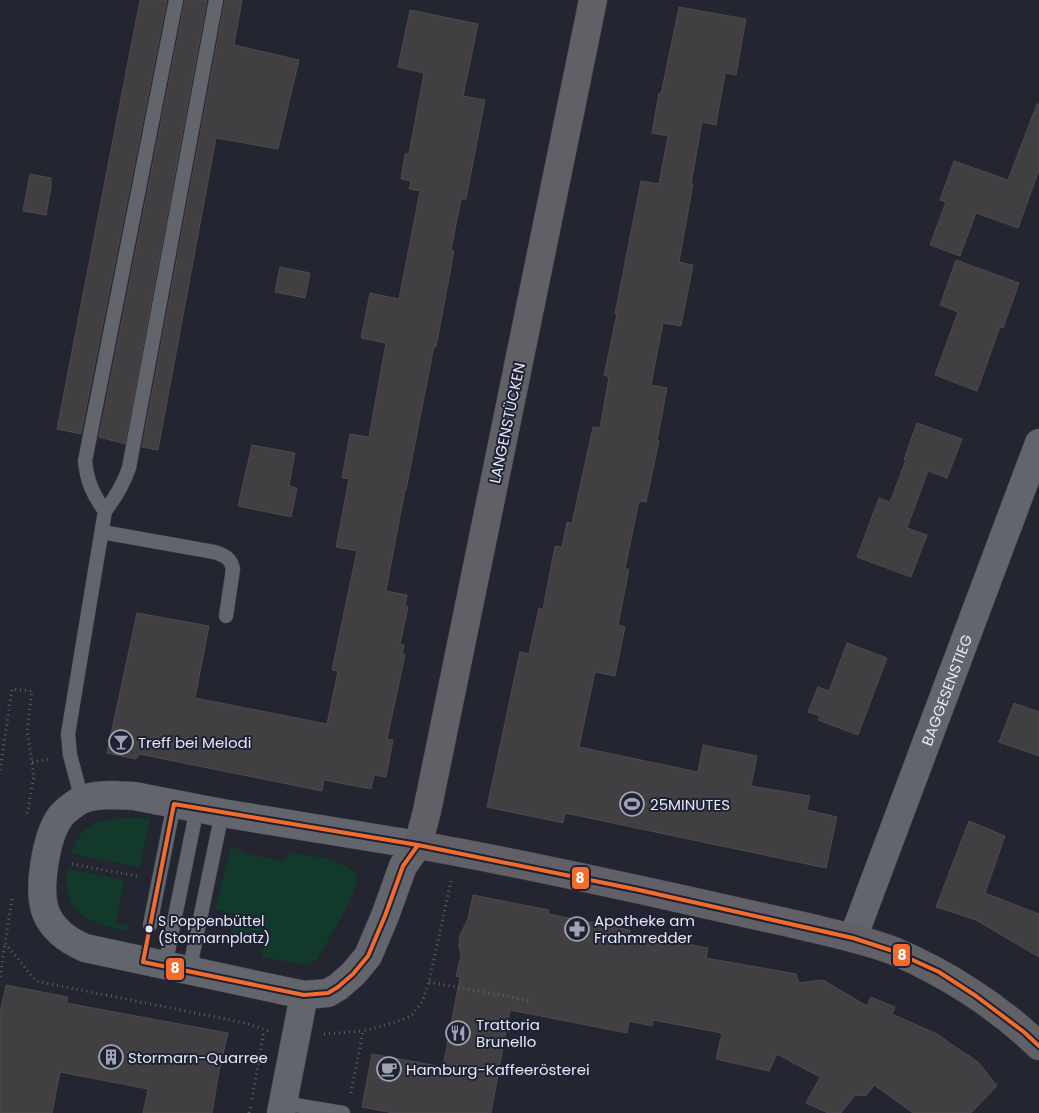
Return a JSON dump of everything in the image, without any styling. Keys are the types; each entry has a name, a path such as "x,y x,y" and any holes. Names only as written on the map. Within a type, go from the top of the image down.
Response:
{"street":[{"name":"LANGENSTÜCKEN","path":"418,845 430,801 593,0"},
{"name":"BAGGESENSTIEG","path":"853,938 1039,443"},
{"path":"418,845 403,866 368,956 353,974 328,993 304,995 85,948 62,934 53,925 46,914 43,902 42,889 46,859 53,830 61,816 82,800 111,794 134,796 198,809 418,845 456,852 639,890 853,938 893,951 939,972 1024,1032 1039,1046"},
{"path":"282,1108 304,995"}],"lane":[{"path":"105,511 93,495 86,476 85,461 176,0"},
{"path":"82,800 70,755 68,734 105,511 118,495 129,468 216,0"},
{"path":"102,532 214,552 228,558 234,569 226,616"},
{"path":"150,925 159,880 198,809"},
{"path":"177,969 198,809"},
{"path":"177,969 198,809"},
{"path":"282,1108 320,1109 343,1113"}],"path":[{"path":"0,770 12,689 32,692 27,732 34,776 26,820"},
{"path":"320,1109 349,1102 363,1031 411,1016 422,1002 430,982 456,852"},
{"path":"46,859 159,880"},
{"path":"0,977 5,943"},
{"path":"430,982 531,1001"},
{"path":"249,1113 264,1030"}],"green space":[{"path":"113,819 150,819 140,867 71,854 76,842 88,827"},
{"path":"231,846 247,854 282,861 292,853 326,859 342,864 356,873 357,883 347,907 317,960 306,965 261,957 265,938 231,932 235,914 215,910"},
{"path":"68,869 124,880 116,923 129,925 128,931 102,925 91,920 74,906 69,896 67,884"}],"building":[{"path":"140,0 167,0 81,434 57,429"},
{"path":"185,0 207,0 125,444 99,437"},
{"path":"225,0 242,0 234,45 299,60 278,149 216,138 158,450 142,447"},
{"path":"679,7 746,19 736,75 725,73 716,125 702,122 679,262 693,265 681,326 663,323 651,385 667,388 657,441 659,441 646,502 639,501 625,569 629,569 618,625 625,627 615,676 595,672 579,747 698,772 703,745 757,756 751,786 810,796 807,810 837,817 826,868 565,813 563,823 487,807 520,652 529,654 539,608 543,609 555,546 562,547 567,522 572,523 593,427 600,428 609,377 604,375 641,181 659,184 668,136 652,133 659,93 661,94"},
{"path":"410,10 478,24 463,96 485,100 466,199 461,199 451,250 454,251 436,347 434,346 386,591 407,595 405,606 408,607 400,644 404,645 402,654 405,655 387,739 393,740 386,777 374,775 371,789 324,780 322,791 139,754 136,759 107,753 137,613 209,626 195,698 327,724 338,671 332,670 357,551 336,547 349,479 342,478 350,434 369,437 386,343 361,338 370,293 399,299 420,191 409,189 411,181 401,179 405,154 409,154 424,73 398,67"},
{"path":"1037,104 1039,104 1039,170 1018,228 976,213 960,256 930,245 946,202 940,200 954,161 1008,180"},
{"path":"30,174 51,178 46,215 23,211"},
{"path":"956,260 1019,283 1003,328 1000,327 977,391 935,375 958,312 940,305"},
{"path":"280,267 310,273 305,298 275,292"},
{"path":"917,423 962,439 947,478 928,471 907,528 927,535 911,577 857,557 879,498 890,502 906,460 904,459"},
{"path":"252,445 295,453 289,486 297,488 291,517 238,506"},
{"path":"847,643 887,658 858,735 818,720 820,716 808,712 818,687 829,691"},
{"path":"1014,703 1039,712 1039,756 999,742"},
{"path":"969,821 1005,836 985,893 1039,914 1039,957 976,920 936,907"},
{"path":"473,895 549,910 548,914 630,930 629,933 708,948 706,958 796,974 799,983 823,980 867,1006 871,997 895,1007 892,1014 937,1034 967,1054 979,1063 997,1086 971,1113 913,1113 874,1085 866,1096 855,1095 841,1113 828,1113 806,1103 820,1077 777,1054 769,1071 716,1059 722,1033 653,1020 652,1026 629,1021 627,1033 510,1010 491,1113 393,1113 362,1107 372,1054 443,1067 460,977 456,976 461,955 459,946 460,935 468,919"},
{"name":"Stormarn-Quarree","path":"6,985 68,997 66,1003 228,1033 212,1113 143,1113 148,1089 60,1072 52,1113 0,1113 0,1013"}],"transit line":[{"name":"8","path":"174,804 418,845 403,866 368,956 353,974 338,987 328,993 304,995 143,962 174,804"},
{"name":"8","path":"418,845 639,890 853,938 893,951 939,972 976,996 1024,1032 1039,1046"}],"place":[{"name":"Treff bei Melodi","path":"121,742"},
{"name":"25MINUTES","path":"632,804"},
{"name":"S Poppenbüttel (Stormarnplatz)","path":"149,929"},
{"name":"Apotheke am Frahmredder","path":"577,929"},
{"name":"Trattoria Brunello","path":"458,1033"},
{"name":"Stormarn-Quarree","path":"111,1057"},
{"name":"Hamburg-Kaffeerösterei","path":"389,1069"}]}
